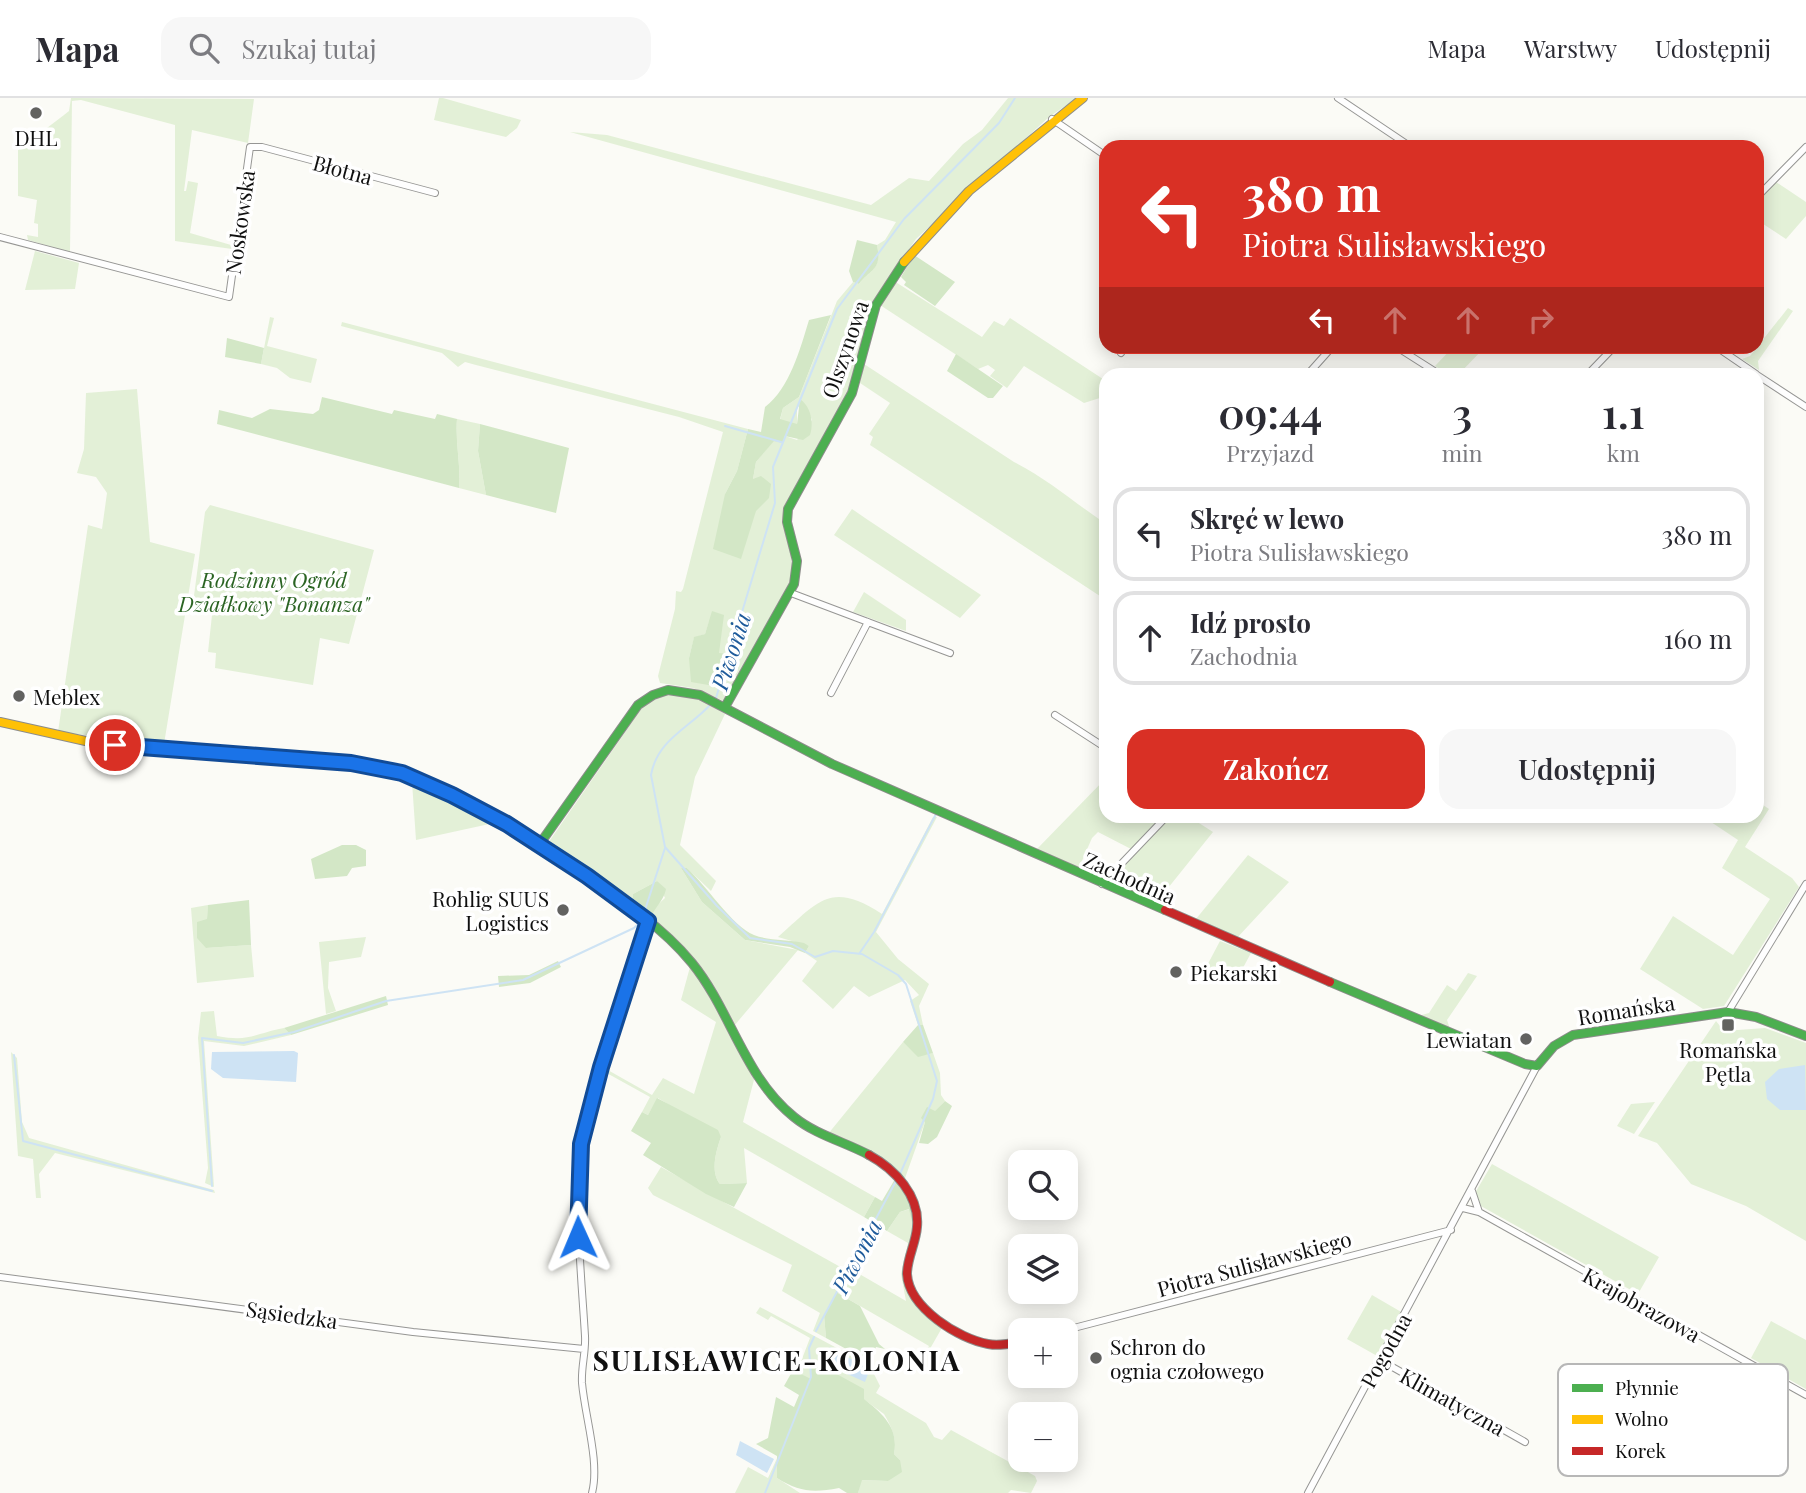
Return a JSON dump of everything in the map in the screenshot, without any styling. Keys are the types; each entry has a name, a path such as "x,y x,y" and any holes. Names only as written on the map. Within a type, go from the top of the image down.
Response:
{"street":[{"name":"Olszynowa","path":"725,707 791,593 797,568 787,522 788,509 852,393 882,295 907,257 934,226 1052,119 1083,98"},
{"path":"1338,98 1401,140"},
{"path":"1052,119 1099,151"},
{"name":"Błotna","path":"250,147 262,147 435,193"},
{"name":"Noskowska","path":"0,237 229,297 250,147"},
{"path":"1764,190 1806,147"},
{"path":"1313,368 1326,354"},
{"path":"1408,354 1430,368"},
{"path":"1594,368 1607,354"},
{"path":"1727,354 1747,368"},
{"path":"1764,380 1806,407"},
{"path":"791,593 950,653"},
{"path":"831,693 868,622"},
{"name":"Zachodnia","path":"538,845 645,698 657,691 673,689 713,701 801,750 1102,884 1387,1008 1525,1064 1537,1066"},
{"path":"1055,715 1099,743"},
{"path":"0,722 88,743 331,761 387,769 452,795 538,845 594,880 678,947 699,971 755,1072 782,1108 808,1128 871,1154 887,1166 908,1191 919,1219 907,1278 917,1304 938,1320 984,1345 1008,1345"},
{"path":"1102,884 1160,823"},
{"path":"1728,1012 1806,884"},
{"path":"592,1493 596,1470 583,1393 584,1349 578,1226 580,1150 601,1067 648,921"},
{"name":"Romańska","path":"1463,1208 1537,1066 1554,1045 1573,1035 1728,1012 1756,1017 1806,1036"},
{"path":"1472,1190 1479,1212"},
{"name":"Krajobrazowa","path":"1463,1208 1479,1212 1751,1364"},
{"name":"Pogodna","path":"1308,1493 1463,1208"},
{"name":"Piotra Sulisławskiego","path":"1078,1327 1451,1230"},
{"name":"Sąsiedzka","path":"0,1277 413,1332 584,1349"},
{"name":"Klimatyczna","path":"1380,1360 1525,1442"},
{"name":"Krajobrazowa","path":"1788,1385 1806,1395"}],"green space":[{"path":"71,98 254,99 248,143 192,130 184,191 188,181 198,183 190,233 231,245 232,249 175,241 175,125 81,100 72,101 70,252 28,240 27,235 38,237 38,224 34,223 37,200 18,196 18,150 69,111"},
{"path":"439,98 521,120 517,128 506,137 434,120"},
{"path":"1008,98 1077,98 1049,117 916,239 880,293 850,391 787,505 793,576 783,599 724,701 693,688 660,683 658,676 675,609 676,591 681,592 683,589 723,432 679,417 465,362 458,367 442,353 341,326 342,322 748,429 737,471 725,494 753,479 756,462 774,440 784,441 785,436 797,440 812,420 808,411 797,406 797,425 780,420 783,408 799,397 837,301 853,282 859,284 874,268 878,259 877,245 885,240 896,222 570,132 607,135 871,205 909,178 929,181 963,144 982,130","holes":["709,622 719,654 729,654 689,658 694,638 705,634"]},
{"path":"1776,182 1806,202 1806,216 1786,239 1764,225 1764,195"},
{"path":"857,240 877,245 878,253 875,268 859,284 853,282 849,271"},
{"path":"35,251 79,263 75,289 25,290"},
{"path":"914,255 955,282 935,306 904,285 906,282 901,277"},
{"path":"894,281 982,337 994,321 1004,326 1010,318 1099,376 1099,398 1084,403 1024,366 1007,388 990,376 995,370 988,365 978,369 880,305"},
{"path":"1788,308 1793,311 1764,352 1764,338"},
{"path":"831,315 799,397 783,408 780,419 797,424 800,399 811,415 810,435 803,440 785,436 783,443 774,441 756,462 753,479 761,476 771,484 769,498 756,511 741,559 713,549 725,494 737,471 748,429 761,432 765,407 788,379 809,320"},
{"path":"270,317 274,318 267,346 317,359 311,383 290,378 277,368 261,364"},
{"path":"227,338 264,348 261,364 225,357"},
{"path":"956,354 1003,386 993,398 988,398 947,371"},
{"path":"1446,354 1478,354 1465,368 1435,366"},
{"path":"1763,354 1758,361 1759,368 1742,359"},
{"path":"864,364 1038,475 1099,519 1099,595 870,445 873,437 869,434 890,403 860,383"},
{"path":"137,389 150,542 195,554 164,744 58,732 88,525 102,529 107,493 96,477 77,473 84,449 86,393"},
{"path":"322,397 392,414 394,410 435,419 437,414 457,419 459,488 217,424 219,410 252,418 270,409 313,414 319,410"},
{"path":"457,419 480,424 478,451 486,495 459,488"},
{"path":"480,424 569,448 556,513 486,495 478,451"},
{"name":"Rodzinny Ogród Działkowy \"Bonanza\"","path":"210,505 374,550 349,644 320,638 313,685 215,668 216,653 208,652 212,615 192,611 205,512"},
{"path":"852,509 981,595 960,618 834,535"},
{"path":"864,592 906,620 906,631 853,612"},
{"path":"712,611 724,615 719,653 729,654 720,687 691,682 689,658 694,637 705,634"},
{"path":"682,693 702,700 725,714 695,777 680,845 716,881 711,891 687,868 681,868 702,902 745,940 798,950 734,1026 710,984 650,920 653,909 665,898 657,881 633,894 633,905 548,843 644,705 658,694"},
{"path":"412,782 494,823 416,840"},
{"path":"1099,785 1099,823 1156,823 1131,849 1098,832 1092,838 1078,870 1036,850"},
{"path":"933,817 937,817 876,932 898,959 929,984 919,1006 923,1025 918,1025 910,1001 919,995 905,980 869,997 854,986 833,1009 802,981 817,961 805,953 809,946 778,937 815,905 837,897 849,898 882,914"},
{"path":"1164,823 1199,823 1213,832 1156,903 1111,883 1110,879"},
{"path":"1712,823 1760,823 1745,847 1792,878 1799,887 1724,1006 1703,1009 1640,969 1673,916 1733,955 1770,899 1722,868 1738,840"},
{"path":"342,845 356,845 366,850 366,866 352,868 347,876 315,879 311,859"},
{"path":"1248,855 1289,882 1236,939 1196,919"},
{"path":"681,868 687,868 746,930 760,937 804,943 809,946 805,953 790,947 745,940 702,902"},
{"path":"657,881 666,889 650,920 633,905 633,894"},
{"path":"249,900 251,945 206,948 197,938 197,922 207,919 208,905"},
{"path":"208,905 206,948 251,945 254,977 197,983 191,908"},
{"path":"366,937 361,957 329,962 328,988 336,1011 326,1014 319,942"},
{"path":"1220,941 1251,953 1238,977 1219,973 1202,975"},
{"path":"558,961 561,967 530,983 499,987 498,976 529,975"},
{"path":"690,967 703,984 755,1076 743,1122 875,1197 864,1217 744,1148 747,1183 720,1184 715,1168 721,1137 658,1098 648,1115 642,1112 650,1097 603,1071 606,1069 652,1095 663,1078 694,1094 716,1022 681,1000"},
{"path":"1468,973 1477,976 1447,1020 1450,1029 1418,1016 1429,1013 1447,985 1456,991"},
{"path":"386,996 388,1005 291,1035 284,1028"},
{"path":"214,1011 217,1036 245,1038 284,1028 291,1035 244,1046 204,1041 214,1187 205,1183 208,1168 198,1038 201,1012"},
{"path":"1716,1021 1724,1031 1765,1028 1806,1043 1806,1241 1746,1206 1691,1184 1657,1143 1638,1136"},
{"path":"918,1025 923,1025 933,1053 918,1057 903,1042"},
{"path":"903,1042 918,1056 933,1053 940,1073 941,1095 945,1101 925,1122 904,1181 873,1152 828,1134"},
{"path":"11,1052 17,1058 22,1122 29,1138 214,1190 215,1193 55,1153 39,1174 41,1198 36,1198 33,1159 18,1156"},
{"path":"657,1098 718,1130 721,1137 715,1161 717,1179 720,1184 747,1183 734,1207 706,1194 643,1155 651,1143 631,1131 642,1112 648,1115"},
{"path":"945,1101 952,1106 937,1137 928,1144 919,1143 925,1122 921,1118 927,1107 935,1111"},
{"path":"1655,1102 1634,1134 1617,1126 1631,1104"},
{"path":"1492,1164 1659,1257 1638,1294 1479,1205 1475,1193"},
{"path":"661,1167 844,1269 871,1221 874,1223 861,1246 865,1250 856,1272 906,1301 901,1274 908,1243 887,1231 900,1212 910,1209 916,1223 908,1293 920,1310 943,1326 919,1368 917,1367 929,1346 836,1292 824,1315 826,1338 813,1331 820,1313 782,1291 792,1265 653,1195 648,1188"},
{"path":"895,1179 910,1199 916,1223 912,1222 909,1209 900,1212 887,1231 864,1217 875,1197 882,1201"},
{"path":"836,1292 860,1306 879,1344 885,1349 876,1347 870,1362 826,1338 824,1315"},
{"path":"1372,1295 1403,1313 1379,1357 1347,1339"},
{"path":"760,1307 863,1362 872,1370 880,1386 876,1393 926,1423 934,1437 942,1440 951,1430 1008,1461 1008,1472 1028,1472 1035,1476 1037,1481 1031,1493 1011,1490 1008,1493 858,1493 861,1480 888,1481 900,1460 894,1454 894,1438 887,1419 884,1414 811,1361 810,1380 797,1372 810,1338 771,1316 768,1320 756,1313"},
{"path":"1771,1321 1806,1340 1806,1389 1788,1379 1788,1364 1762,1364 1751,1358"},
{"path":"811,1360 864,1389 864,1399 883,1416 892,1429 894,1454 900,1460 902,1472 888,1481 862,1480 858,1493 847,1493 839,1488 806,1490 777,1478 777,1456 756,1444 768,1438 776,1397 794,1407 799,1395 784,1386 793,1370 811,1379"},
{"path":"778,1456 777,1478 800,1493 735,1493 748,1467 768,1478"}],"water":[{"path":"212,1052 298,1053 296,1082 223,1078 211,1069"},
{"path":"1805,1065 1806,1110 1780,1110 1767,1099 1765,1082 1779,1069"},
{"path":"830,1347 867,1368 865,1382 825,1364 820,1358 824,1358"},
{"path":"740,1441 774,1459 767,1473 736,1455"}],"waterway":[{"name":"Piwonia","path":"716,698 775,503 773,467 837,309 904,219 999,123 1015,98"},
{"path":"725,426 781,442"},
{"name":"Piwonia","path":"710,705 667,744 654,763 651,775 665,847 717,906 750,938 792,944 815,957 833,951 862,954 898,975 906,984 937,1081 933,1099 900,1174"},
{"path":"859,954 874,932 936,814"},
{"path":"644,913 665,848"},
{"path":"212,1186 202,1038 243,1043 294,1032 386,1001 523,980 634,928 641,921"},
{"path":"14,1055 23,1141 212,1191"},
{"name":"Piwonia","path":"816,1331 896,1181"},
{"name":"Piwonia","path":"765,1493 811,1377 809,1348 814,1337"}],"traffic: fast":[{"path":"725,707 794,584 797,561 787,522 788,509 852,393 876,305 904,262"},
{"path":"539,845 638,705 653,695 668,690 700,695 832,764 1165,910"},
{"path":"317,760 382,768 408,775 438,788 508,826 629,906 678,947 692,963 706,982 762,1083 777,1101 812,1129 869,1155"},
{"path":"1330,982 1525,1064 1537,1066 1554,1046 1573,1035 1728,1012 1756,1017 1806,1036"}],"traffic: slow":[{"path":"904,262 969,191 1083,98"},
{"path":"0,722 99,744 317,760"}],"traffic: jam":[{"path":"1165,910 1330,982"},
{"path":"869,1155 896,1176 910,1194 914,1205 917,1227 907,1274 916,1299 937,1320 963,1336 992,1345 1008,1344"}],"place":[{"name":"DHL","path":"36,113"},
{"name":"Meblex","path":"19,696"},
{"name":"Rohlig SUUS Logistics","path":"563,910"},
{"name":"Piekarski","path":"1176,972"},
{"name":"Romańska Pętla","path":"1728,1025"},
{"name":"Lewiatan","path":"1526,1039"},
{"name":"Schron do ognia czołowego","path":"1096,1358"}],"district":[{"name":"SULISŁAWICE-KOLONIA","path":"777,1359"}],"route":[{"path":"115,745 351,763 402,773 507,824 587,876 648,921 601,1067 581,1144 578,1237"}]}
